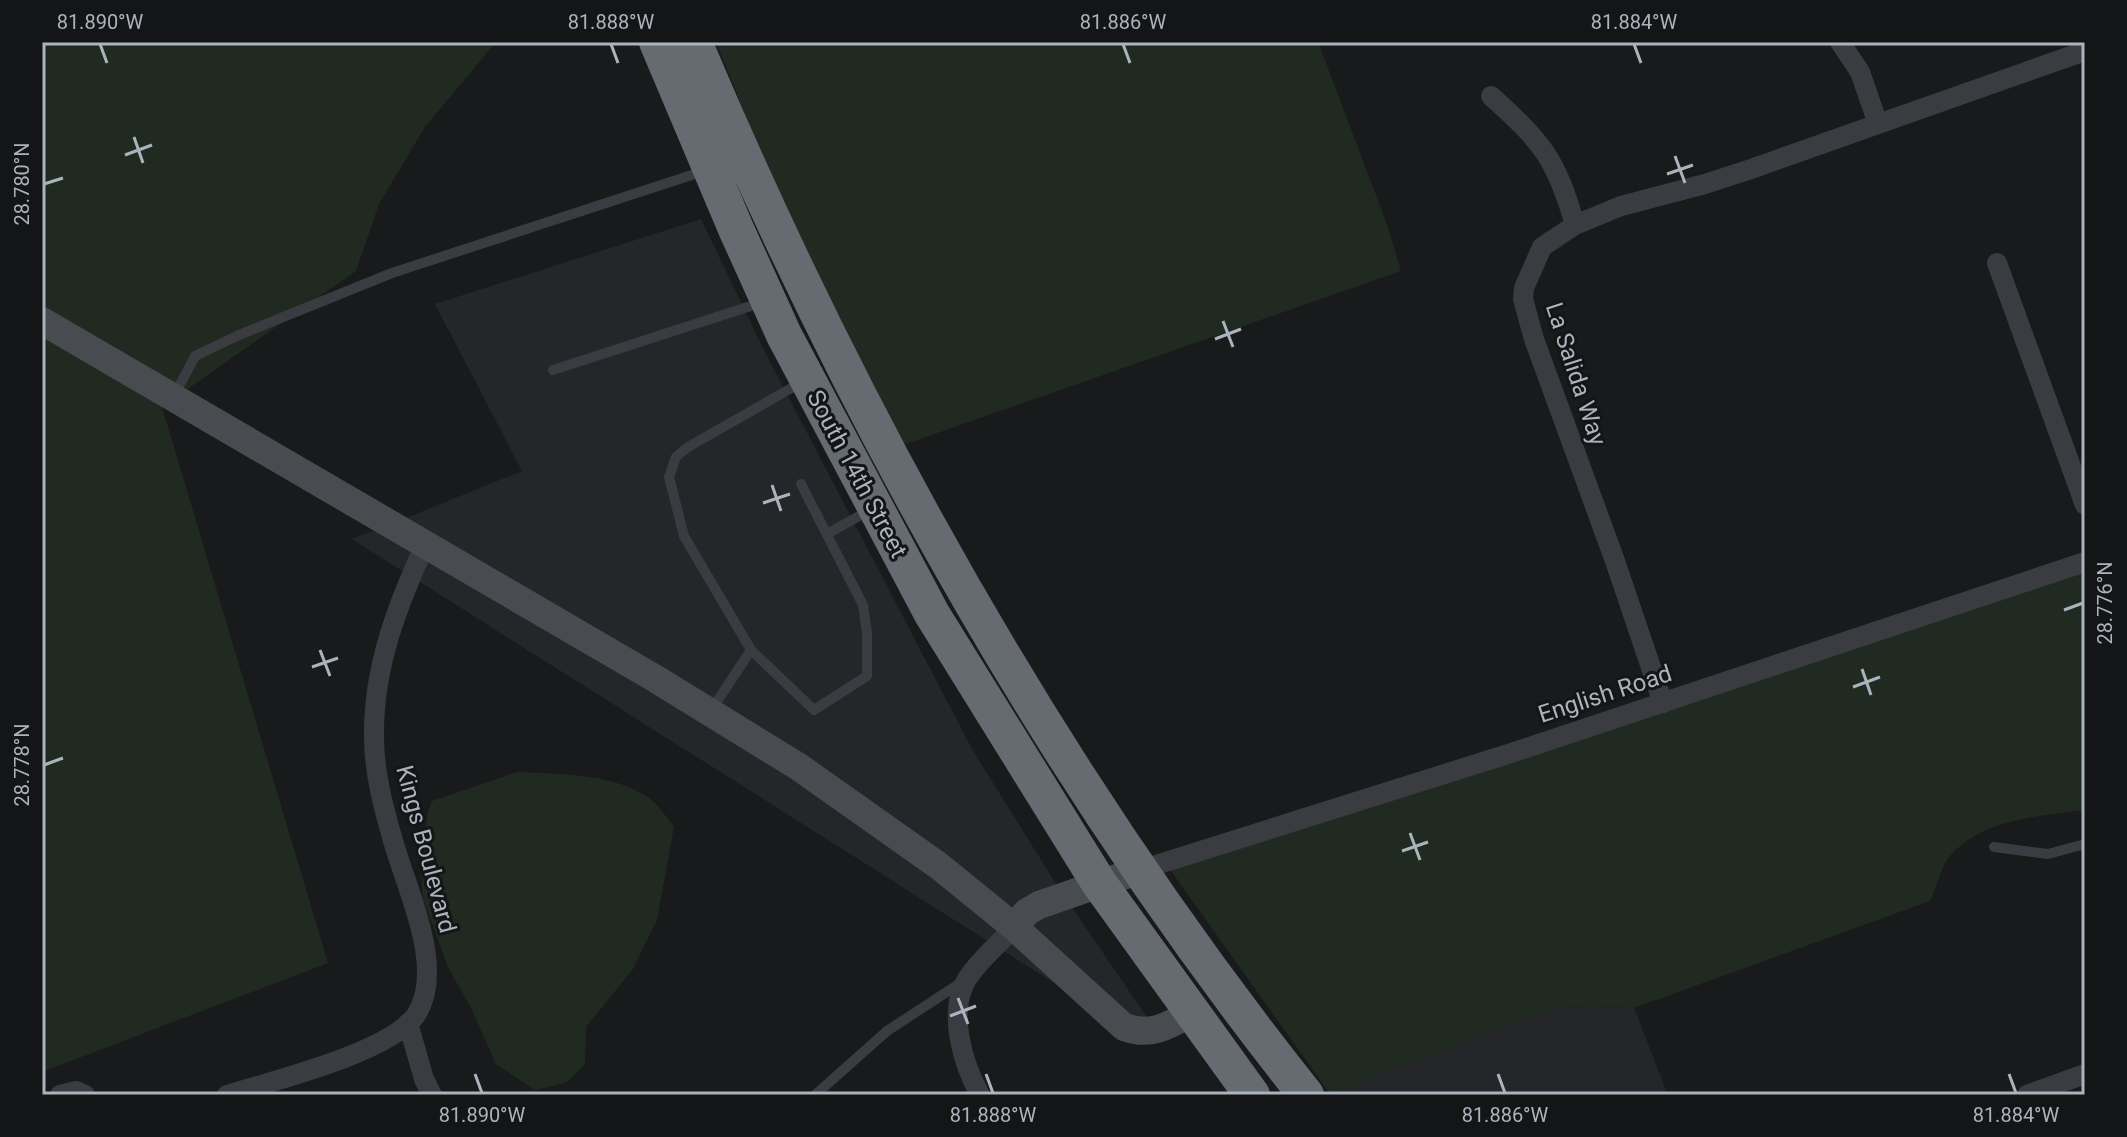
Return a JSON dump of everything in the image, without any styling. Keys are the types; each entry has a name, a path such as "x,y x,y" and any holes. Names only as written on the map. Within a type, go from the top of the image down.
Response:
{"highway":[{"name":"South 14th Street","path":"657,42 768,300 807,380 874,508 972,682 1099,883 1252,1095"},
{"name":"South 14th Street","path":"694,42 818,318 918,511 1011,671 1140,870 1306,1095"},
{"path":"710,169 724,168 738,176 763,200"}],"street":[{"path":"1840,42 1860,72 1878,124"},
{"name":"La Salida Way","path":"1663,703 1615,561 1559,412 1523,299 1536,256 1559,234 1621,206 1705,184 2085,51"},
{"path":"1491,96 1546,151 1558,173 1575,225"},
{"path":"1997,263 2085,505"},
{"path":"42,321 799,767 939,866 1014,927 1124,1027 1152,1033 1191,1013"},
{"name":"Kings Boulevard","path":"408,1023 421,1004 426,958 423,936 386,819 377,775 374,713 389,633 425,545"},
{"name":"English Road","path":"1140,870 1663,703 2085,562"},
{"path":"980,1095 965,1061 959,1023 958,1006 968,978 1027,912 1140,870"},
{"path":"227,1095 373,1046 408,1023 424,1079 432,1095"},
{"path":"2027,1095 2085,1074"},
{"path":"60,1095 76,1091 85,1095"}],"lane":[{"path":"173,398 195,356 239,335 392,273 710,169"},
{"path":"553,370 768,300"},
{"path":"801,484 863,605 867,633 867,676 814,710 751,650 684,536 669,477 676,457 688,447 807,380"},
{"path":"827,534 874,508"},
{"path":"709,712 751,650"},
{"path":"1994,847 2048,854 2085,844"},
{"path":"815,1095 887,1031 968,978"}],"shaded area":[{"path":"42,42 496,42 425,127 379,204 356,271 182,393 42,311"},
{"path":"716,42 1318,42 1387,224 1401,271 903,445 846,340 758,146"},
{"path":"701,219 765,352 972,749 1058,887 1013,915 401,520 522,471 435,304"},
{"path":"42,332 162,407 328,963 42,1072"},
{"path":"380,528 652,688 877,831 1081,1000 352,539"},
{"path":"2085,560 2085,810 2010,822 1975,836 1947,860 1930,901 1634,1008 1560,1006 1330,1094 1169,868"},
{"path":"517,772 589,777 626,786 655,803 674,827 657,920 633,969 586,1027 585,1065 565,1083 535,1090 496,1064 472,1010 448,967 423,899 420,862 432,801"},
{"path":"1069,903 1151,1023 1138,1022 1027,927"},
{"path":"1560,1006 1634,1008 1668,1095 1330,1094"}]}
